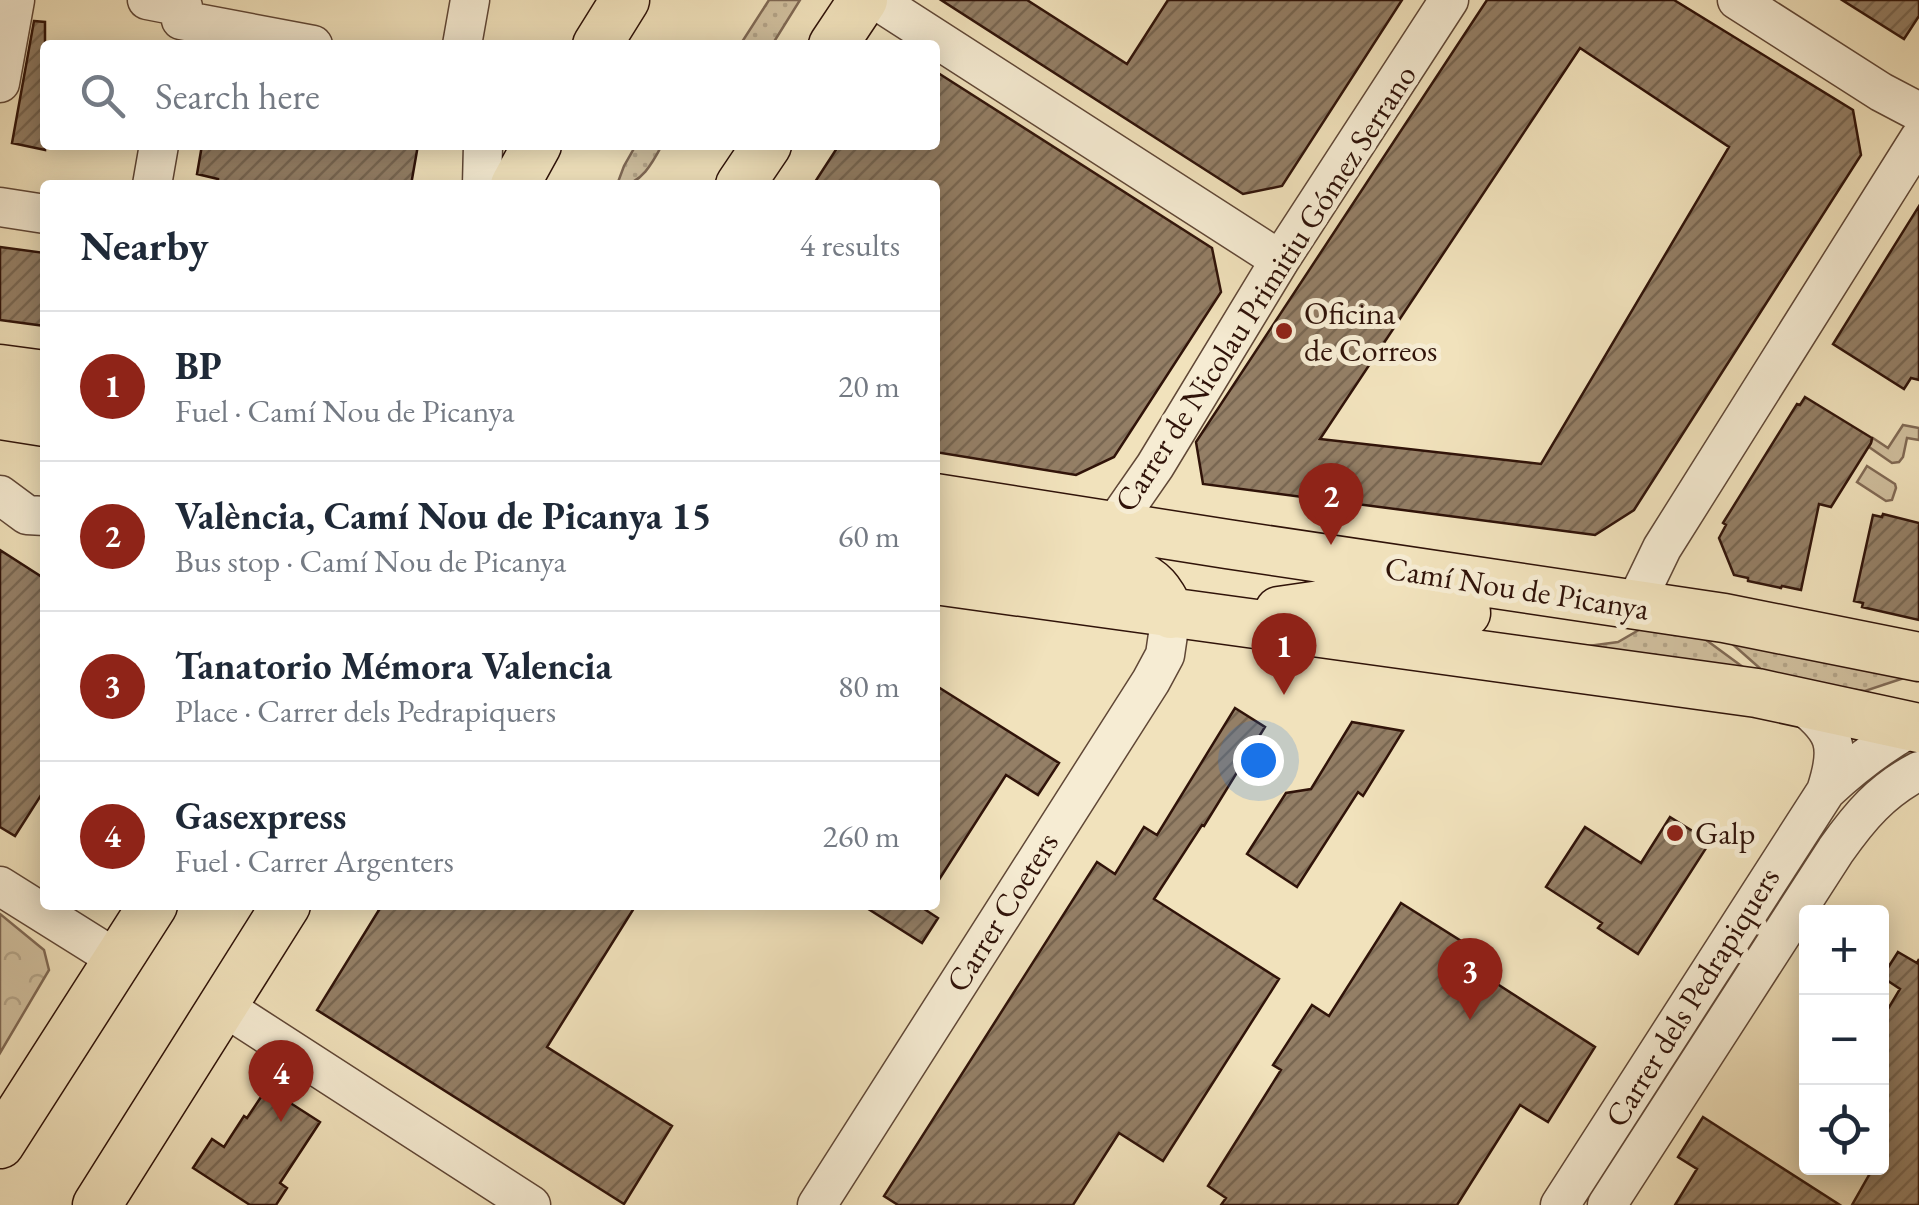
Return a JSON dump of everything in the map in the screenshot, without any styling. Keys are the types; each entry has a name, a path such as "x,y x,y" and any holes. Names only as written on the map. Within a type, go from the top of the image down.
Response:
{"main road":[{"path":"837,40 864,0"},
{"path":"517,180 534,150"},
{"path":"743,180 764,150"},
{"path":"0,369 40,374"},
{"path":"0,415 40,421"},
{"name":"Camí Nou de Picanya","path":"940,499 1724,618 1919,657"},
{"path":"940,539 1129,570 1146,578 1172,614"},
{"path":"940,581 1757,693 1797,701 1918,738"},
{"path":"1226,619 1362,599 1604,631 1634,606"},
{"path":"0,1144 151,910"},
{"path":"96,1205 283,910"}],"street":[{"path":"0,83 15,0"},
{"path":"463,40 470,0"},
{"path":"876,0 938,40"},
{"name":"Carrer de Nicolau Primitiu Gómez Serrano","path":"1114,525 1449,0"},
{"path":"1737,0 1919,112"},
{"path":"174,14 291,40"},
{"path":"578,40 584,30 612,21"},
{"path":"940,41 1280,260"},
{"path":"1634,606 1662,548 1919,139"},
{"path":"153,180 158,150"},
{"path":"482,180 483,150"},
{"path":"0,207 40,213"},
{"path":"0,495 27,515 40,516"},
{"name":"Carrer Coeters","path":"816,1205 1151,681 1166,656 1172,614"},
{"name":"Carrer dels Pedrapiquers","path":"1797,701 1820,718 1831,736 1833,770 1826,791"},
{"name":"Carrer dels Pedrapiquers","path":"1560,1205 1826,791 1884,743 1918,738"},
{"name":"Carrer dels Pedrapiquers","path":"1607,1205 1844,838 1884,793 1918,738"},
{"path":"0,886 118,960"},
{"path":"223,1006 531,1205"}],"green space":[{"path":"769,0 800,0 775,40 743,40"},
{"path":"633,150 659,150 636,180 619,180"},
{"path":"1903,425 1919,428 1919,440 1907,438 1899,462 1892,463 1869,447 1873,438 1888,448"},
{"path":"1867,466 1895,484 1892,500 1886,501 1857,482"},
{"path":"1644,627 1702,637 1747,670 1581,647 1618,642"},
{"path":"1729,641 1913,675 1865,691 1772,679"},
{"path":"0,914 44,950 49,970 0,1053"}],"building":[{"path":"941,0 1027,0 1127,64 1168,0 1402,0 1282,186 1243,194"},
{"path":"1487,0 1674,0 1853,110 1861,155 1634,510 1595,535 1203,484 1196,442","holes":["1580,48 1729,147 1541,464 1320,439"]},
{"path":"1842,0 1919,0 1919,16 1904,39"},
{"path":"34,21 45,22 45,40 40,40 40,149 12,143"},
{"path":"940,74 1212,248 1221,292 1114,457 1076,475 940,453 940,180 816,180 836,150 940,150"},
{"path":"201,150 417,150 412,180 218,180 197,174"},
{"path":"1919,206 1919,380 1911,378 1904,389 1833,344"},
{"path":"0,247 40,252 40,325 0,320"},
{"path":"1805,397 1872,438 1831,507 1819,504 1801,590 1734,575 1719,538 1726,525 1723,523"},
{"path":"1873,515 1919,523 1919,620 1862,607 1863,603 1854,601"},
{"path":"0,550 40,576 40,797 15,836 0,827"},
{"path":"940,688 1059,763 1038,795 1006,775 940,878"},
{"path":"1235,708 1265,727 1154,899 1279,979 1163,1161 1119,1133 1073,1205 898,1205 884,1196 1097,862 1115,874 1144,827 1157,835"},
{"path":"1352,722 1403,731 1363,796 1358,792 1297,887 1247,854 1286,793 1311,789"},
{"path":"1670,817 1710,842 1638,954 1598,928 1602,923 1546,887 1585,827 1641,863"},
{"path":"1401,903 1469,946 1460,960 1595,1047 1548,1122 1520,1105 1457,1205 1221,1205 1226,1198 1208,1186 1281,1070 1273,1065 1312,1005 1329,1016"},
{"path":"379,910 633,910 547,1047 672,1126 624,1204 317,1010"},
{"path":"870,910 926,910 938,918 922,943"},
{"path":"1898,952 1917,963 1919,959 1919,1205 1852,1205 1869,1175 1889,1175 1889,1007 1900,989 1889,982 1889,966"},
{"path":"267,1088 320,1122 280,1183 287,1188 276,1205 250,1205 193,1168 212,1139 224,1147"},
{"path":"1703,1117 1840,1205 1675,1205 1697,1169 1678,1157"}],"place":[{"name":"Oficina de Correos","path":"1284,331"},
{"name":"València, Camí Nou de Picanya 15","path":"1331,545"},
{"name":"BP","path":"1284,695"},
{"name":"Galp","path":"1675,833"},
{"name":"Tanatorio Mémora Valencia","path":"1470,1020"},
{"name":"Gasexpress","path":"281,1122"}]}
